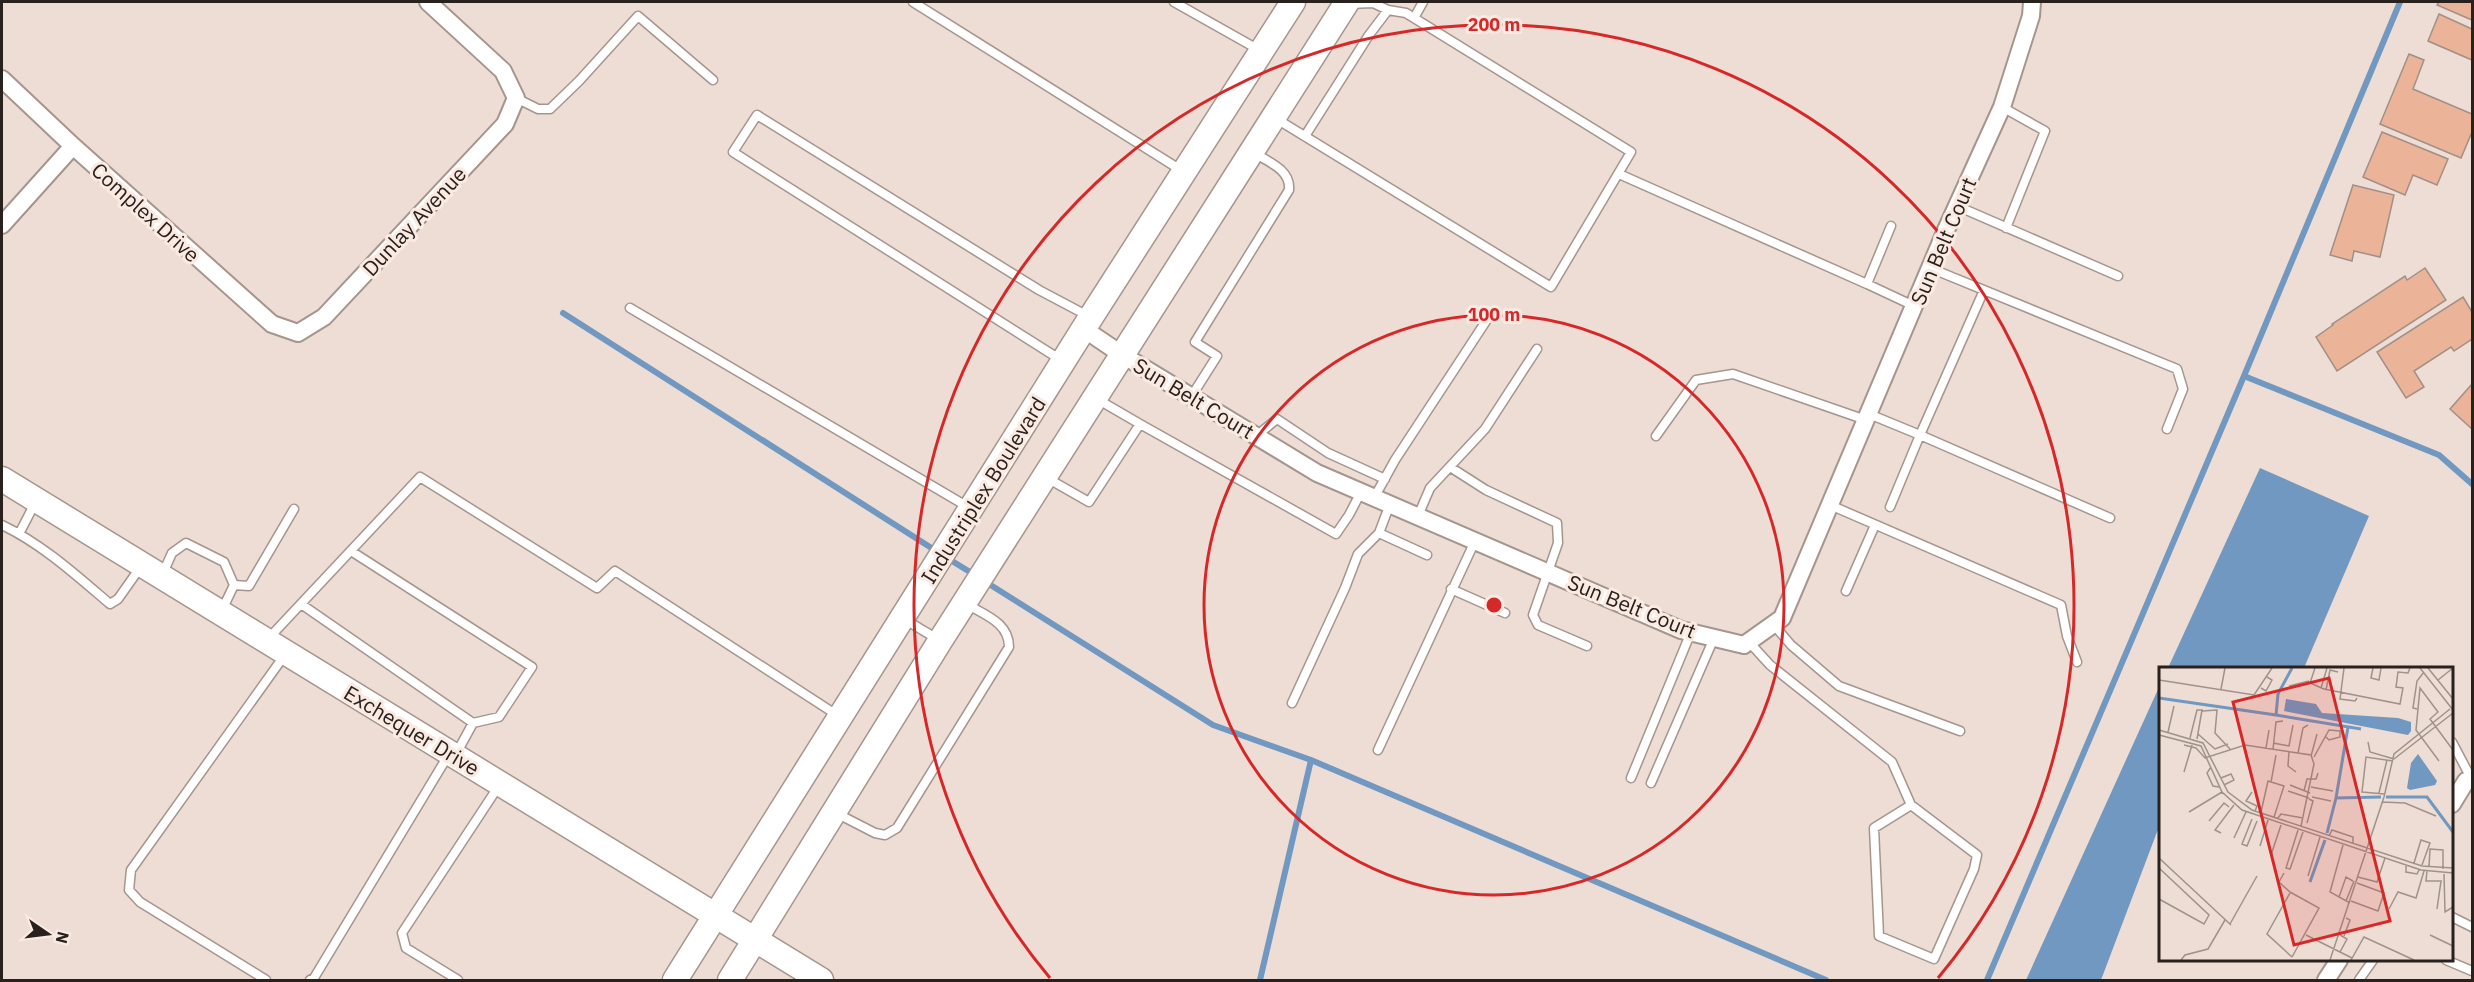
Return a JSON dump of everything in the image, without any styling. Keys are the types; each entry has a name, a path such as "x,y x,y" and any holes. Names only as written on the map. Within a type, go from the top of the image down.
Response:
{"street":[{"path":"428,2 502,71 516,98"},
{"name":"Industriplex Boulevard","path":"675,981 1063,361 1293,2"},
{"name":"Industriplex Boulevard","path":"730,981 940,641 1345,2"},
{"name":"Sun Belt Court","path":"1087,323 1121,354 1317,472 1691,632 1744,645 1782,618 1930,268 2002,107 2031,16 2032,2"},
{"name":"Complex Drive","path":"2,79 73,146 272,324 298,333"},
{"name":"Dunlay Avenue","path":"298,333 324,317 505,124 516,98"},
{"path":"2,225 73,146"},
{"name":"Exchequer Drive","path":"2,479 822,981"},
{"path":"2453,801 2466,781 2472,780"},
{"path":"2326,981 2338,961"}],"lane":[{"path":"913,2 1184,172"},
{"path":"1174,2 1261,51"},
{"path":"1273,117 1551,287 1631,152 1406,13 1388,10 1373,3 1345,2"},
{"path":"1414,18 1423,2"},
{"path":"1305,136 1369,35 1388,10"},
{"path":"516,98 538,109 550,109 579,81 638,16 713,80"},
{"path":"2002,107 2045,131 2006,228"},
{"path":"1063,361 733,152 757,115 1039,290 1087,323"},
{"path":"1191,397 1217,356 1196,342 1289,190 1286,174 1251,152"},
{"path":"1619,174 1914,306"},
{"path":"1957,206 2118,276"},
{"path":"1867,284 1891,226"},
{"path":"1930,268 2177,369 2183,389 2167,429"},
{"path":"1890,507 1983,290"},
{"path":"630,308 971,509"},
{"path":"1094,397 1336,534 1349,515 1375,498 1385,478 1490,315"},
{"path":"1418,516 1430,488 1485,429 1537,350"},
{"path":"1656,436 1696,380 1733,374 1920,435 2110,518"},
{"path":"1256,436 1277,419 1328,453 1385,478"},
{"path":"1044,476 1089,502 1140,424"},
{"path":"1450,467 1486,490 1557,523 1558,543 1533,615 1538,625 1587,646"},
{"path":"266,981 140,902 129,890 131,870 276,647 300,604 420,477 597,588 615,571 840,717"},
{"path":"1375,498 1379,533"},
{"path":"19,534 37,500"},
{"path":"1830,505 2061,605 2067,636 2077,662"},
{"path":"234,585 249,586 294,508"},
{"path":"2,525 56,559 110,604 186,543 224,562 234,585"},
{"path":"1846,591 1875,525"},
{"path":"1379,533 1427,555"},
{"path":"1292,703 1345,588 1358,554 1379,533"},
{"path":"1378,750 1475,541"},
{"path":"310,981 473,723 499,717 532,666 351,551"},
{"path":"220,613 234,585"},
{"path":"1451,590 1504,613"},
{"path":"835,812 875,833 885,835 897,828 1008,647 1009,636 1005,628 965,603"},
{"path":"300,604 473,723"},
{"path":"903,618 940,641"},
{"path":"1773,624 1797,651 1839,686 1959,731"},
{"path":"1630,778 1691,632"},
{"path":"1651,783 1714,638"},
{"path":"1749,642 1770,665 1892,762 1911,805 1977,855 1974,869 1934,959 1879,936 1874,828 1911,805"},
{"path":"2453,746 2472,780"},
{"path":"458,981 406,948 402,933 500,784"},
{"path":"2453,918 2472,927"},
{"path":"2359,981 2372,961"},
{"path":"2448,961 2472,971"}],"water":[{"path":"2260,468 2369,516 2304,667 2168,667"},
{"path":"2159,687 2159,829 2101,980 2026,980"}],"building":[{"path":"2439,2 2472,2 2472,20 2437,5"},
{"path":"2439,14 2472,29 2472,60 2428,41"},
{"path":"2409,54 2424,60 2413,89 2472,114 2472,132 2461,158 2380,124"},
{"path":"2382,132 2448,159 2437,185 2413,175 2405,195 2363,177"},
{"path":"2353,185 2394,195 2380,257 2354,251 2352,261 2330,255"},
{"path":"2425,268 2446,300 2337,371 2316,337 2405,276 2407,280"},
{"path":"2463,297 2472,312 2472,339 2454,351 2451,347 2414,371 2424,387 2406,398 2377,352"},
{"path":"2472,384 2472,429 2450,409"}],"waterway":[{"path":"2400,2 2244,376 2439,455 2472,484"},
{"path":"563,313 933,549"},
{"path":"1987,980 2244,376"},
{"path":"952,561 970,572"},
{"path":"989,584 1213,725 1311,760"},
{"path":"1260,980 1311,760 1826,980"}]}
